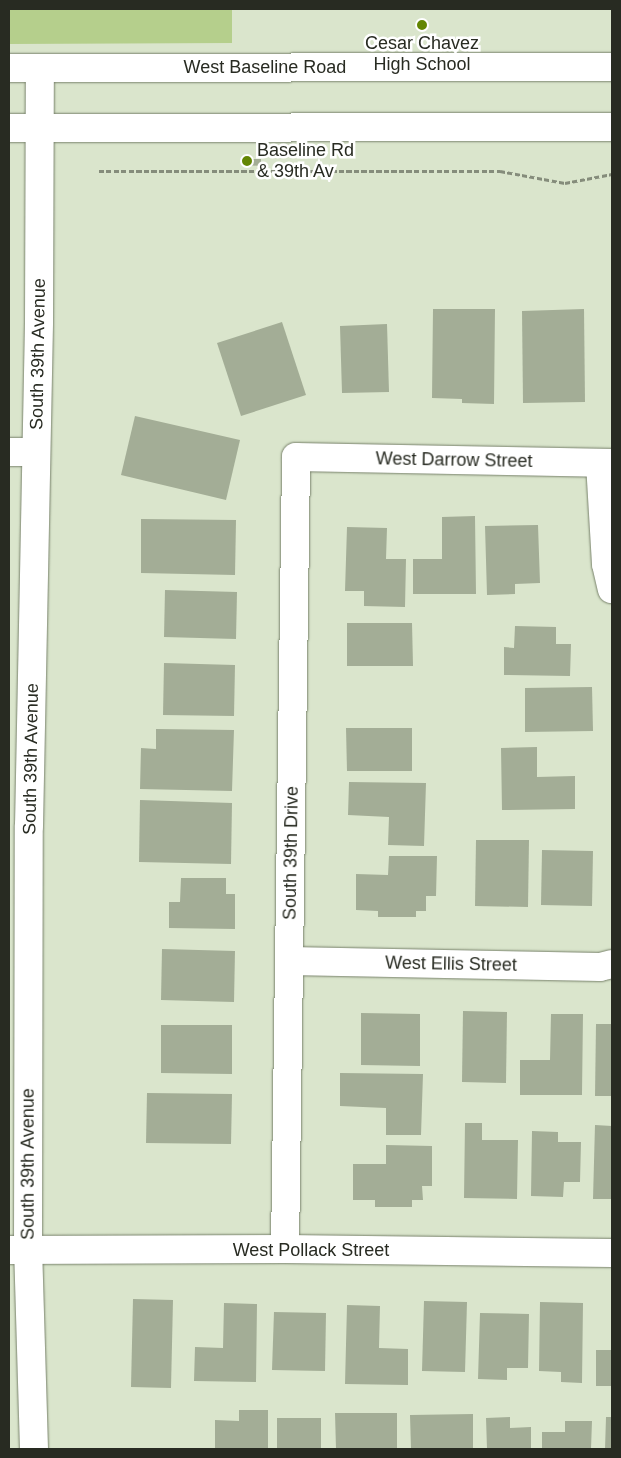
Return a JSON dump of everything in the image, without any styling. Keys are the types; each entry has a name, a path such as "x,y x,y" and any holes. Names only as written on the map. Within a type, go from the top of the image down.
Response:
{"street":[{"name":"West Baseline Road","path":"9,68 612,68"},
{"name":"South 39th Avenue","path":"34,1449 18,1250 19,826 36,452 40,68"},
{"path":"9,128 612,128"},
{"path":"9,452 36,452"},
{"name":"West Darrow Street","path":"296,458 606,463"},
{"name":"South 39th Drive","path":"285,1249 296,458"},
{"path":"606,463 606,564 612,589"},
{"name":"West Ellis Street","path":"289,961 600,967 612,964"},
{"name":"West Pollack Street","path":"18,1250 285,1249 612,1253"}],"path":[{"path":"99,171 500,172 565,182 612,174"}],"green space":[{"path":"9,9 232,9 232,43 9,44"}],"building":[{"path":"243,159 261,159 261,166 243,165"},
{"path":"433,309 495,309 494,404 462,403 462,399 432,398"},
{"path":"584,309 585,402 523,403 522,311"},
{"path":"282,322 306,395 241,416 217,343"},
{"path":"387,324 389,392 342,393 340,326"},
{"path":"135,416 240,440 226,500 121,475"},
{"path":"475,516 476,594 413,594 413,559 442,559 442,517"},
{"path":"141,519 236,520 235,575 141,573"},
{"path":"538,525 540,583 515,584 515,594 487,595 485,526"},
{"path":"347,527 387,528 386,559 406,559 405,607 364,606 364,591 345,591"},
{"path":"165,590 237,592 236,639 164,637"},
{"path":"347,623 412,623 413,666 347,666"},
{"path":"515,626 556,627 556,644 571,644 570,676 504,675 504,647 514,648"},
{"path":"164,663 235,665 234,716 163,715"},
{"path":"592,687 593,731 525,732 525,688"},
{"path":"346,728 412,728 412,771 347,771"},
{"path":"156,729 234,730 232,791 140,789 141,748 156,749"},
{"path":"537,747 537,777 575,776 575,809 502,810 501,748"},
{"path":"349,782 426,783 424,846 388,845 389,817 348,815"},
{"path":"140,800 232,803 231,864 139,862"},
{"path":"476,840 529,840 528,907 475,906"},
{"path":"542,850 593,851 592,906 541,905"},
{"path":"389,856 437,856 436,896 426,896 426,911 416,911 416,917 378,917 378,911 356,910 356,874 388,875"},
{"path":"181,878 226,878 226,894 235,894 235,929 169,928 169,902 180,902"},
{"path":"162,949 235,951 234,1002 161,1000"},
{"path":"463,1011 507,1012 506,1083 462,1082"},
{"path":"361,1013 420,1014 420,1066 361,1065"},
{"path":"551,1014 583,1014 582,1095 520,1095 520,1060 550,1060"},
{"path":"596,1024 612,1024 612,1096 595,1096"},
{"path":"161,1025 232,1025 232,1074 161,1073"},
{"path":"340,1073 423,1074 421,1135 386,1135 386,1108 340,1106"},
{"path":"147,1093 232,1094 231,1144 146,1143"},
{"path":"465,1123 482,1123 482,1140 518,1140 517,1199 464,1198"},
{"path":"595,1125 612,1126 612,1199 593,1199"},
{"path":"532,1131 558,1132 558,1142 581,1142 580,1182 564,1182 563,1197 531,1196"},
{"path":"386,1145 432,1146 432,1186 422,1186 423,1200 412,1200 412,1207 375,1207 375,1200 353,1200 353,1164 386,1164"},
{"path":"133,1299 173,1300 171,1388 131,1387"},
{"path":"424,1301 467,1302 465,1372 422,1371"},
{"path":"540,1302 583,1303 582,1383 561,1382 561,1372 539,1371"},
{"path":"224,1303 257,1304 256,1382 194,1381 195,1347 223,1348"},
{"path":"347,1305 380,1306 379,1348 408,1349 408,1385 345,1384"},
{"path":"274,1312 326,1313 325,1371 272,1370"},
{"path":"480,1313 529,1314 528,1368 507,1368 507,1380 478,1379"},
{"path":"596,1350 612,1350 612,1386 596,1386"},
{"path":"239,1410 268,1410 268,1449 215,1449 215,1420 239,1421"},
{"path":"335,1413 397,1413 397,1449 336,1449"},
{"path":"473,1414 473,1449 411,1449 410,1415"},
{"path":"510,1417 510,1428 531,1427 531,1449 487,1449 486,1418"},
{"path":"606,1417 612,1417 612,1449 605,1449"},
{"path":"277,1418 321,1418 321,1449 277,1449"},
{"path":"565,1421 592,1421 591,1449 542,1449 542,1432 565,1432"}],"place":[{"name":"Cesar Chavez High School","path":"422,25"},
{"name":"Baseline Rd & 39th Av","path":"247,161"}]}
